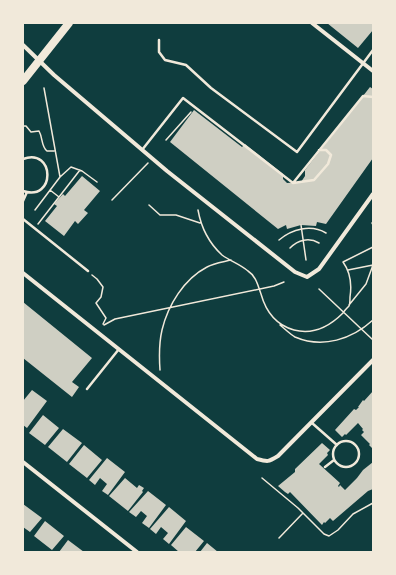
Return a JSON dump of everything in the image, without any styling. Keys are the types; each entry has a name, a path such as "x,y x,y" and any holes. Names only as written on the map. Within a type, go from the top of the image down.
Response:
{"main road":[{"path":"23,81 69,23"}],"street":[{"path":"312,23 373,71"},
{"path":"23,46 39,62 142,150 295,272 308,277 319,270 373,194"},
{"path":"23,273 257,459 269,461 278,456 373,360"},
{"path":"23,462 137,552"}],"lane":[{"path":"159,40 158,46 165,60 186,65 211,88 297,152 373,50"},
{"path":"293,183 363,96 373,97"},
{"path":"142,150 183,98 293,183 314,180 328,164 331,155 326,150 319,150"},
{"path":"23,159 31,157 36,158 41,161 48,171 46,182 43,187 38,190 27,192 23,191"},
{"path":"23,201 27,192"},
{"path":"23,219 88,271"},
{"path":"87,389 118,349"},
{"path":"311,422 337,445"},
{"path":"341,442 350,442 357,447 359,455 356,463 348,467 340,466 334,460 333,452 337,445 341,442"},
{"path":"325,467 334,460"}],"path":[{"path":"44,88 60,176"},
{"path":"166,140 191,111"},
{"path":"23,126 26,126 31,132 39,131 44,149 47,152 55,151"},
{"path":"112,200 152,158"},
{"path":"35,210 60,176 71,167 80,170 96,182"},
{"path":"43,228 38,223 80,170"},
{"path":"50,190 59,197"},
{"path":"149,205 160,215 176,215 184,217 187,220 201,223"},
{"path":"198,210 201,223 208,238 222,254 249,271 257,281 266,309 278,324 294,336 310,341 326,342 343,339 362,330 373,320"},
{"path":"301,226 306,260"},
{"path":"280,240 294,230 315,229 326,233"},
{"path":"290,248 295,242 303,240 319,243"},
{"path":"349,306 351,278 343,262 373,247"},
{"path":"160,370 159,351 162,330 170,308 178,295 190,280 207,267 231,260"},
{"path":"348,270 373,264"},
{"path":"278,324 294,330 308,332 322,328 335,321 366,284 373,264"},
{"path":"88,271 103,287 101,297 96,303 106,318 104,324 115,319 274,286 284,282"},
{"path":"318,289 373,340"},
{"path":"262,478 303,513 324,534 329,536 338,530 353,514 373,503"},
{"path":"279,538 303,513"}],"building":[{"path":"327,23 373,23 373,30 358,48"},
{"path":"370,87 373,89 373,158 326,224 317,222 316,226 301,225 287,229 286,225 278,229 170,142 194,110 242,147 245,144 283,174 283,179 287,183 301,182 305,176 305,170"},
{"path":"82,176 100,191 84,210 88,213 78,224 75,221 64,236 45,221 57,206 54,204 63,194 65,196"},
{"path":"23,302 92,358 72,382 79,387 72,397 23,358"},
{"path":"32,390 47,401 27,428 23,425 23,401"},
{"path":"373,391 373,449 361,435 364,432 358,423 342,437 335,430"},
{"path":"43,415 59,428 45,445 29,433"},
{"path":"63,429 82,443 67,462 48,447"},
{"path":"322,443 330,450 327,453 328,455 319,464 340,483 338,486 339,487 340,485 345,490 363,470 373,462 373,489 368,491 333,521 330,518 322,525 290,492 288,494 278,486 295,472 295,469"},
{"path":"84,445 102,460 87,478 69,464"},
{"path":"107,458 125,472 108,495 102,491 107,484 100,478 95,485 89,480"},
{"path":"125,478 137,488 139,485 144,488 142,491 143,492 128,511 109,496"},
{"path":"148,491 166,505 149,528 142,523 147,516 141,511 136,517 129,512"},
{"path":"23,504 42,518 30,532 23,527"},
{"path":"169,507 186,521 169,544 163,539 168,533 161,527 156,534 150,529"},
{"path":"45,521 64,536 52,550 34,536"},
{"path":"186,527 204,541 195,552 179,552 171,545"},
{"path":"68,540 84,552 59,552"},
{"path":"207,543 218,552 200,552"}]}
